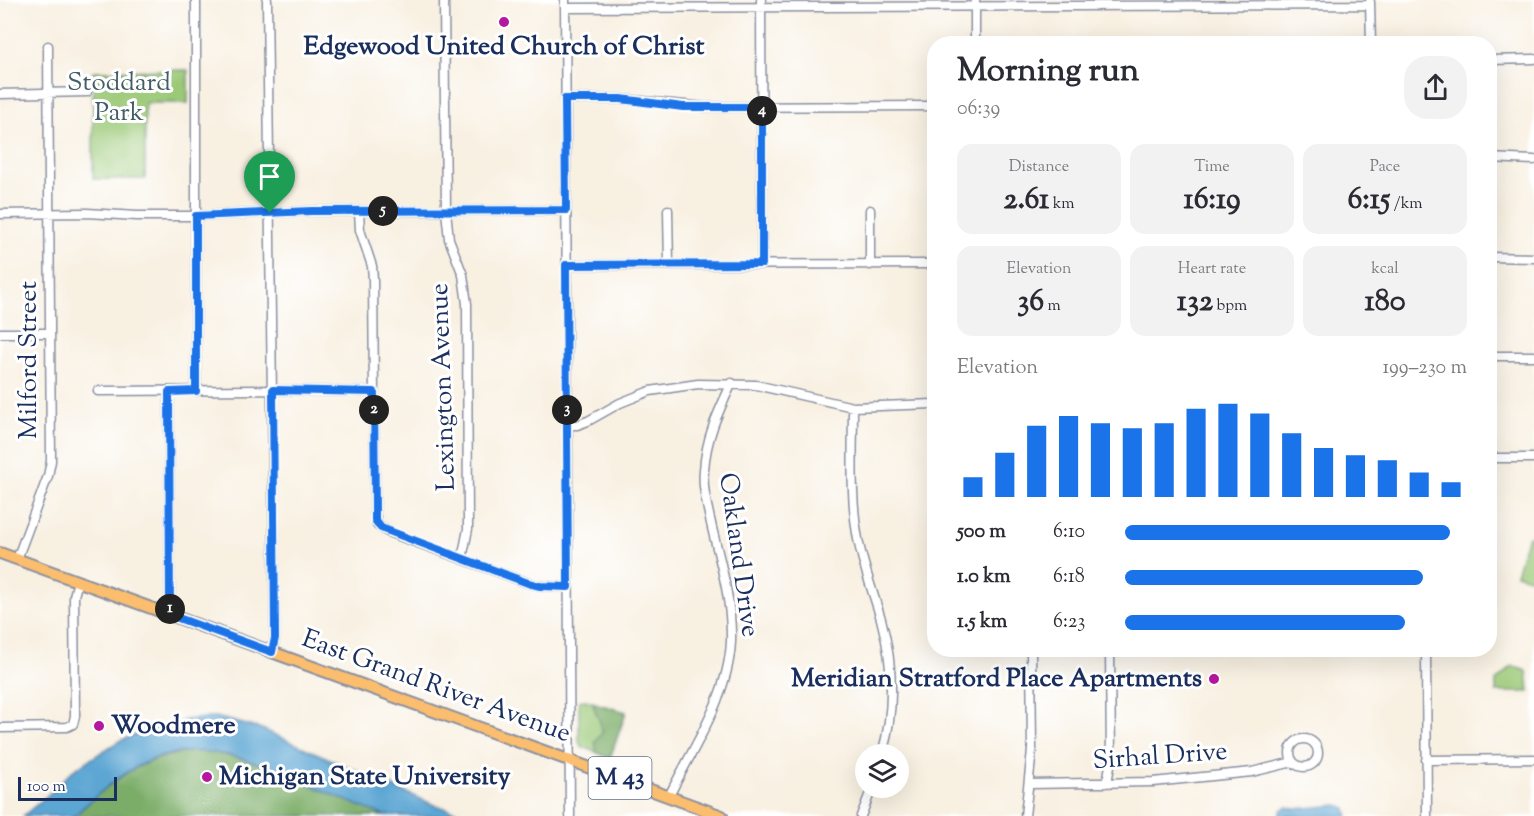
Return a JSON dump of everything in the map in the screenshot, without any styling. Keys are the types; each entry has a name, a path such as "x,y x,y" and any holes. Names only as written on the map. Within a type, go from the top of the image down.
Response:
{"main road":[{"name":"East Grand River Avenue","path":"0,553 722,816"}],"street":[{"path":"196,0 196,391"},
{"path":"267,0 275,638 272,652"},
{"name":"Lexington Avenue","path":"444,0 446,211 449,239 463,275 467,304 468,529 462,559"},
{"path":"975,3 975,36"},
{"path":"570,816 565,4 1370,3 1371,36"},
{"path":"761,4 762,264"},
{"name":"Milford Street","path":"17,559 50,469 48,46"},
{"path":"1497,60 1534,59"},
{"path":"0,94 87,92"},
{"path":"565,99 621,99 683,107 927,106"},
{"path":"1497,158 1534,160"},
{"path":"0,214 196,216 359,211 566,210"},
{"path":"668,210 669,265"},
{"path":"870,210 870,265"},
{"path":"359,211 362,240 373,273 375,512 378,525 388,532 528,583 568,587"},
{"path":"1497,257 1534,258"},
{"path":"566,265 927,264"},
{"path":"0,333 49,333"},
{"path":"1497,356 1534,356"},
{"path":"567,425 577,425 588,421 620,403 657,389 698,384 732,383 762,386 853,407 927,404"},
{"name":"Oakland Drive","path":"669,796 714,708 725,680 729,658 731,627 729,600 705,495 704,472 706,448 711,431 732,383"},
{"path":"98,391 374,392"},
{"path":"169,392 170,615"},
{"path":"853,407 856,523 889,662 891,708 884,744"},
{"path":"1497,458 1534,458"},
{"path":"0,728 67,727 73,724 75,720 74,596 78,581"},
{"path":"1024,816 1032,750 1031,657"},
{"path":"1105,783 1111,760 1110,657"},
{"path":"1426,657 1427,816"},
{"path":"1426,760 1534,759"},
{"name":"Sirhal Drive","path":"1029,784 1153,782 1252,772 1293,762"},
{"path":"861,816 868,798"}],"green space":[{"name":"Stoddard Park","path":"188,70 188,103 145,103 145,179 93,179 93,71"},
{"path":"1528,536 1534,538 1533,579 1516,574"},
{"path":"1512,666 1527,671 1529,692 1496,692 1496,681"},
{"path":"585,700 626,712 610,758 581,746 579,742 579,701"},
{"path":"593,703 626,712 610,758 597,753 595,742 602,733 602,729"},
{"name":"Michigan State University","path":"193,751 249,760 386,816 74,816 114,781 141,765 174,754"}],"water":[{"path":"216,717 262,729 432,804 470,816 384,815 263,765 231,756 200,751 168,754 138,766 112,783 74,816 23,816 72,771 119,741 153,728 173,726 185,720"},
{"path":"1338,805 1346,808 1348,816 1279,816 1282,809 1287,807 1295,809"}],"place":[{"name":"Edgewood United Church of Christ","path":"504,22"},
{"name":"Meridian Stratford Place Apartments","path":"1214,679"},
{"name":"Woodmere","path":"99,726"},
{"name":"Michigan State University","path":"207,777"}],"route":[{"path":"565,99 621,99 683,107 762,107 762,264 566,265 568,587 528,583 381,528 375,520 374,392 273,390 275,638 272,652 170,615 169,392 196,391 196,216 270,213 566,210 565,99"}]}
